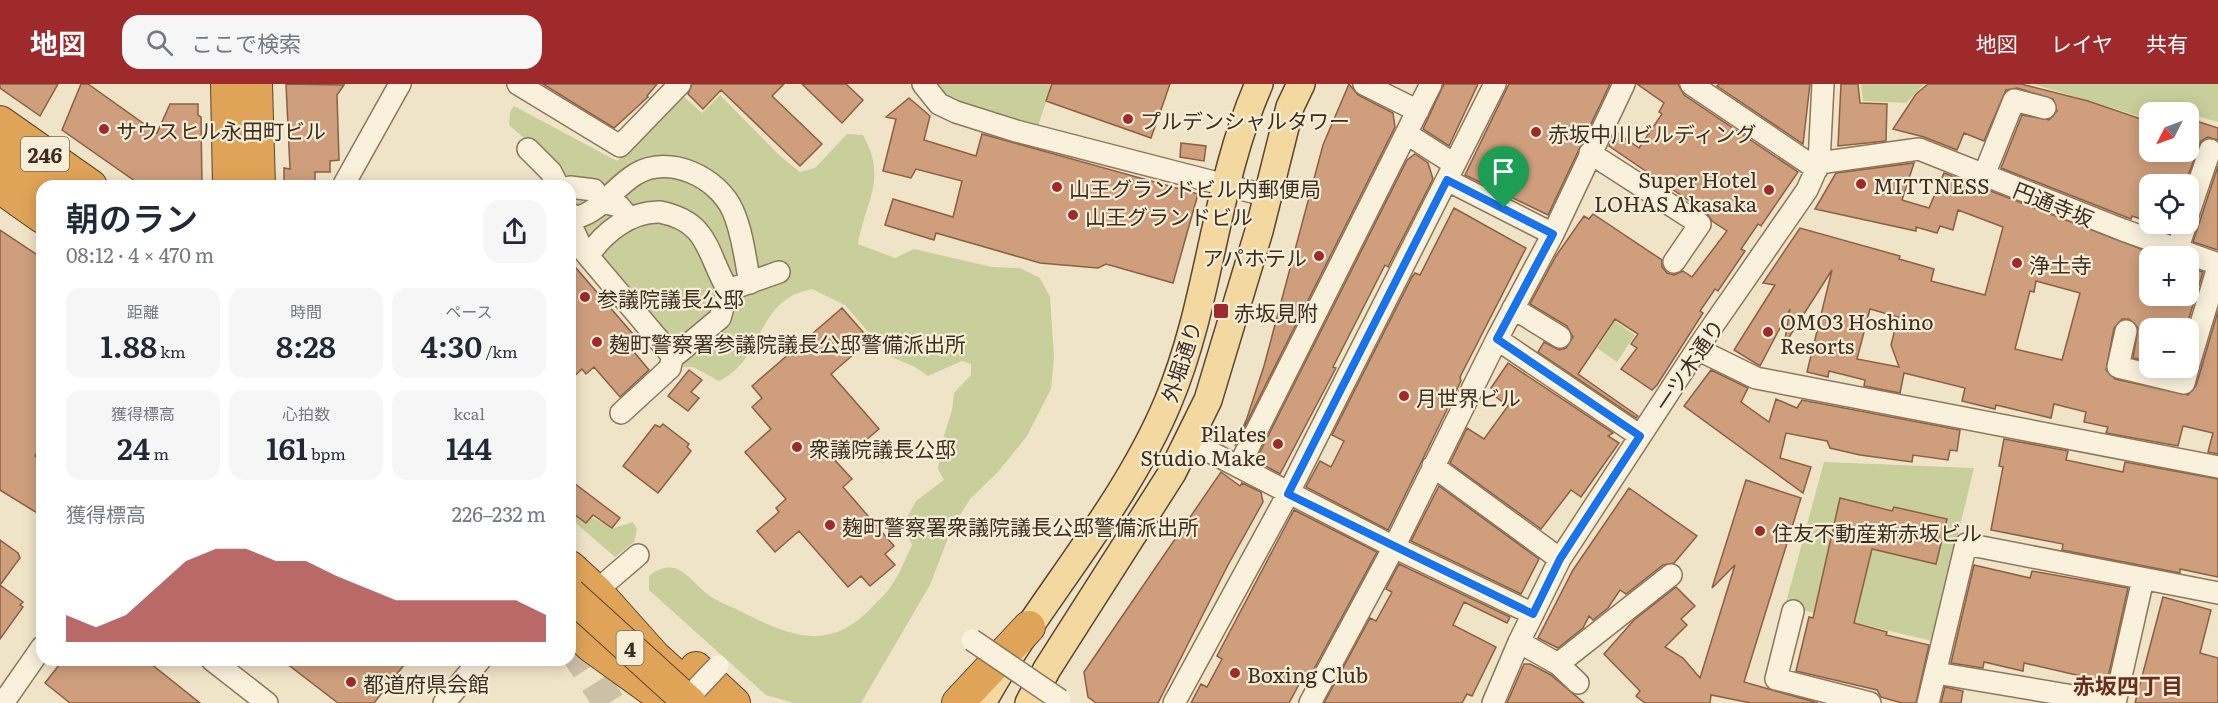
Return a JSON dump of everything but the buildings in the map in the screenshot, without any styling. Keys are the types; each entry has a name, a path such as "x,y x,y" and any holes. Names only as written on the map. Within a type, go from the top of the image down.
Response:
{"highway":[{"path":"227,84 229,180"},
{"path":"256,84 259,180"},
{"name":"246","path":"0,122 82,180"},
{"path":"0,153 39,180"},
{"path":"0,175 36,194"},
{"name":"246","path":"0,187 36,213"},
{"path":"576,579 583,592 706,703"},
{"path":"583,592 667,642 734,703"},
{"name":"4","path":"583,592 690,703"},
{"path":"958,703 1029,627"},
{"path":"581,636 641,703"},
{"path":"581,636 670,703"}],"main road":[{"name":"外堀通り","path":"982,703 1029,627 1131,473 1168,402 1183,362 1224,186 1241,124 1259,84"},
{"name":"外堀通り","path":"1029,703 1047,669 1146,518 1189,441 1208,400 1268,196 1290,107 1301,84"}],"street":[{"path":"346,180 400,84"},
{"path":"518,84 620,146 680,84"},
{"path":"923,84 939,104 956,112 1027,134 1268,196"},
{"path":"1364,84 1418,111"},
{"path":"1239,466 1431,84"},
{"path":"1174,703 1288,494 1495,84"},
{"path":"1310,703 1394,547 1497,339 1553,234 1624,84"},
{"path":"1691,84 1818,166"},
{"name":"一ツ木通り","path":"1493,703 1519,642 1560,559 1697,349 1807,190 1818,166 1823,84"},
{"path":"1984,175 2014,100 2045,108"},
{"path":"1407,134 1451,172 1553,234"},
{"path":"528,149 551,172 555,180"},
{"path":"1592,149 1700,224 1674,262"},
{"name":"円通寺坂","path":"1818,166 1919,149 2167,246"},
{"path":"2199,182 2210,150"},
{"path":"576,216 587,215 621,184 646,168 685,168 712,185 732,209 741,235 750,283"},
{"path":"576,188 594,190 600,194 603,202"},
{"path":"603,202 619,206 629,218"},
{"path":"588,256 629,218 638,213 660,212 682,218 693,225 709,245 717,272 728,290 720,318 673,354 671,378 635,409"},
{"path":"576,236 582,249 601,274 673,354"},
{"name":"円通寺坂","path":"2199,258 2218,265"},
{"path":"2199,330 2218,265"},
{"path":"728,290 779,272"},
{"path":"1513,308 1560,337"},
{"path":"2127,331 2118,367 2139,372"},
{"path":"1497,339 1640,436"},
{"path":"1697,349 1756,378 2218,467"},
{"path":"2163,378 2184,383 2185,378"},
{"path":"1189,441 1288,494 1533,614"},
{"path":"1433,466 1560,559"},
{"path":"1928,703 1966,544 2218,593"},
{"path":"583,592 638,555"},
{"path":"1558,664 1671,575"},
{"path":"1936,673 2115,703 2143,579"},
{"path":"1793,611 1776,680 1870,703"},
{"path":"972,640 1060,700"},
{"path":"1519,642 1558,664 1578,683"},
{"path":"2,702 36,655"},
{"path":"220,666 267,703"},
{"path":"444,703 475,666"},
{"path":"683,703 718,666"}],"green space":[{"path":"934,84 1052,84 1037,129 946,98"},
{"path":"1861,84 1924,84 1906,103 1863,101"},
{"path":"2033,84 2218,84 2218,122 2199,117 2199,102 2139,102 2139,116"},
{"path":"682,95 702,113 720,95 780,156 800,172 815,168 847,134 863,135 874,165 874,178 873,190 858,244 895,258 914,249 992,267 1020,268 1040,278 1050,297 1054,357 1051,389 1027,436 998,472 970,499 952,528 930,585 861,703 793,703 766,695 649,590 649,576 660,570 677,569 717,600 796,634 827,635 843,630 858,620 885,594 894,581 912,545 903,525 916,501 944,480 938,469 942,442 952,410 954,393 971,375 971,364 962,361 928,376 915,367 889,356 845,305 812,289 792,296 779,306 770,316 742,363 719,381 693,367 678,367 678,357 723,323 716,248 653,208 587,249 576,222 576,180 565,180 550,161 509,125 510,112 514,106 617,161"},
{"path":"645,215 689,227 717,279 718,314 678,349 596,251"},
{"path":"1606,315 1635,335 1617,362 1597,348 1609,330 1600,324"},
{"path":"1824,462 1974,468 1932,641 1785,606"},
{"path":"576,509 613,528 633,522 637,529 634,542 615,557 576,523"}],"tunnel":[{"path":"576,651 609,703"}],"place":[{"name":"プルデンシャルタワー","path":"1128,119"},
{"name":"サウスヒル永田町ビル","path":"104,129"},
{"name":"赤坂中川ビルディング","path":"1536,132"},
{"name":"MITTNESS","path":"1861,184"},
{"name":"山王グランドビル内郵便局","path":"1057,187"},
{"name":"Super Hotel LOHAS Akasaka","path":"1769,190"},
{"name":"山王グランドビル","path":"1073,215"},
{"name":"アパホテル","path":"1319,256"},
{"name":"浄土寺","path":"2017,263"},
{"name":"参議院議長公邸","path":"585,297"},
{"name":"赤坂見附","path":"1221,311"},
{"name":"OMO3 Hoshino Resorts","path":"1768,332"},
{"name":"麹町警察署参議院議長公邸警備派出所","path":"597,342"},
{"name":"月世界ビル","path":"1404,396"},
{"name":"Pilates Studio Make","path":"1278,444"},
{"name":"衆議院議長公邸","path":"797,447"},
{"name":"麹町警察署衆議院議長公邸警備派出所","path":"830,525"},
{"name":"住友不動産新赤坂ビル","path":"1760,531"},
{"name":"Boxing Club","path":"1235,673"},
{"name":"都道府県会館","path":"351,682"}],"district":[{"name":"赤坂四丁目","path":"2128,684"}],"route":[{"path":"1447,180 1504,208 1553,234 1497,339 1640,436 1560,559 1533,614 1288,494 1447,180"}]}
